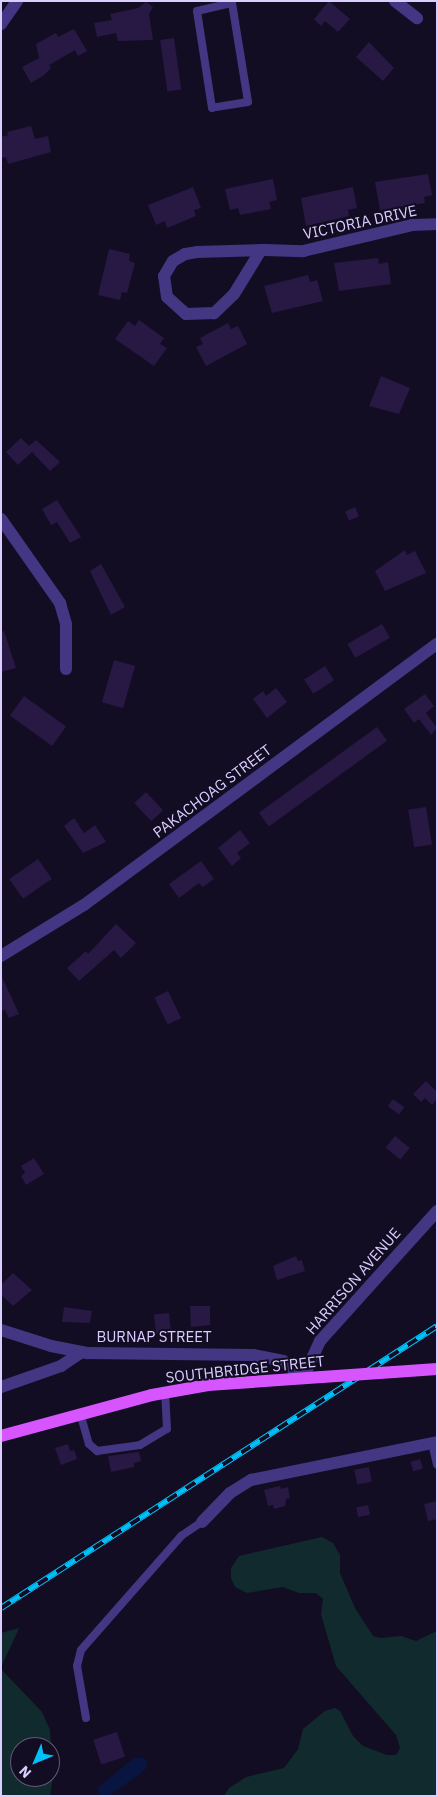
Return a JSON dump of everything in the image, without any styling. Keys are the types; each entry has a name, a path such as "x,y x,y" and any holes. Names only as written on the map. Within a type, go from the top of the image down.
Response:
{"main road":[{"name":"SOUTHBRIDGE STREET","path":"1,1436 80,1413 165,1392 208,1385 437,1369"}],"street":[{"path":"1,24 17,1"},
{"path":"395,1 417,18"},
{"name":"VICTORIA DRIVE","path":"261,250 229,301 214,313 186,314 167,297 164,276 179,256 261,250 303,251 412,225 437,224"},
{"path":"1,519 60,603 66,624 66,670"},
{"name":"PAKACHOAG STREET","path":"1,956 92,899 437,644"},
{"name":"HARRISON AVENUE","path":"303,1378 320,1341 437,1211"},
{"name":"BURNAP STREET","path":"1,1330 82,1352 253,1355 283,1361 303,1378"},
{"path":"1,1387 61,1366 82,1352"},
{"path":"202,1522 230,1493 251,1480 434,1442"}],"lane":[{"path":"232,2 248,102 212,108 197,11 232,2"},
{"path":"80,1413 89,1444 97,1451 140,1445 167,1429 165,1392"},
{"path":"434,1442 437,1464"},
{"path":"86,1718 77,1666 81,1650 181,1536 202,1522"}],"green space":[{"path":"322,1537 333,1543 340,1555 340,1573 355,1608 373,1636 381,1638 401,1636 416,1641 437,1631 437,1796 224,1796 229,1788 246,1777 284,1768 298,1749 303,1729 325,1711 335,1708 340,1711 353,1736 363,1746 387,1755 396,1755 400,1748 396,1735 336,1666 321,1614 323,1599 316,1593 299,1593 283,1587 247,1593 235,1587 231,1578 231,1568 239,1556"},
{"path":"19,1628 17,1633 1,1667 1,1633"},
{"path":"1,1669 42,1712 50,1730 50,1737 10,1737 10,1787 51,1787 50,1796 1,1796"}],"water":[{"path":"134,1758 143,1758 147,1762 145,1770 112,1794 100,1796 97,1788"}],"building":[{"path":"329,1 350,19 338,32 325,21 321,26 314,19"},
{"path":"146,2 153,7 149,14 153,40 118,41 116,33 97,37 94,23 112,20 110,14 138,8"},
{"path":"74,29 87,51 78,56 75,50 49,65 51,68 44,75 31,83 22,67 39,58 36,44 56,33 58,37"},
{"path":"174,38 181,89 167,91 160,40"},
{"path":"369,42 394,68 383,81 356,57"},
{"path":"31,126 35,139 48,136 51,152 8,164 6,157 1,158 1,137 8,135 7,132"},
{"path":"428,174 432,195 424,197 425,203 380,210 375,182"},
{"path":"273,179 277,200 269,202 271,209 240,215 238,208 230,210 225,189"},
{"path":"193,187 201,208 194,210 196,216 167,228 165,221 156,225 148,205"},
{"path":"353,187 357,208 348,210 349,216 306,226 301,198"},
{"path":"109,249 130,254 129,261 135,263 127,293 122,292 120,300 98,295"},
{"path":"378,258 379,264 388,262 391,284 339,291 334,263"},
{"path":"308,275 310,282 317,280 323,301 272,313 264,286"},
{"path":"139,320 164,338 160,344 167,348 154,366 115,339 128,321 135,326"},
{"path":"228,323 231,329 238,326 247,344 206,366 196,347 203,344 200,338"},
{"path":"381,376 410,388 399,414 369,406"},
{"path":"21,438 29,446 36,440 60,462 50,471 32,452 18,465 6,452"},
{"path":"57,500 81,537 70,543 57,522 51,525 42,509"},
{"path":"355,507 359,516 349,521 345,511"},
{"path":"405,550 407,555 415,551 426,573 385,591 375,571"},
{"path":"101,564 125,607 111,615 90,571"},
{"path":"382,624 390,638 355,658 347,644"},
{"path":"4,631 16,668 1,672 1,632"},
{"path":"114,660 135,666 123,708 102,702"},
{"path":"325,666 334,680 313,694 304,680"},
{"path":"276,688 287,702 267,718 253,699 263,691 266,696"},
{"path":"425,694 434,706 426,713 437,728 431,735 419,719 414,723 404,709"},
{"path":"24,696 66,727 52,746 10,715"},
{"path":"377,727 387,741 269,827 259,813"},
{"path":"146,792 163,810 151,821 134,803"},
{"path":"426,807 432,845 414,847 408,810"},
{"path":"74,818 84,833 95,825 106,842 83,853 64,826"},
{"path":"240,830 250,843 237,853 241,858 232,866 218,848"},
{"path":"38,859 52,879 23,899 9,879"},
{"path":"201,861 214,879 203,887 199,883 179,898 169,884"},
{"path":"116,924 136,943 121,958 114,950 79,981 67,968 86,951 88,954"},
{"path":"1,975 19,1014 9,1018 5,1010 1,1011"},
{"path":"168,991 181,1018 168,1025 155,998"},
{"path":"426,1081 437,1092 437,1099 432,1105 425,1098 421,1102 413,1094"},
{"path":"393,1099 404,1107 399,1115 388,1106"},
{"path":"395,1136 410,1148 400,1160 386,1148"},
{"path":"34,1158 44,1174 26,1185 21,1176 25,1173 21,1166"},
{"path":"296,1256 298,1261 302,1260 305,1271 277,1280 273,1266"},
{"path":"13,1273 32,1290 13,1306 1,1295 1,1285"},
{"path":"190,1306 210,1306 210,1325 191,1327"},
{"path":"64,1307 92,1311 90,1323 62,1322"},
{"path":"169,1313 171,1332 156,1333 154,1315"},
{"path":"68,1444 70,1451 74,1450 77,1459 61,1465 55,1448"},
{"path":"139,1452 141,1461 134,1463 134,1467 111,1472 108,1456"},
{"path":"420,1459 423,1469 413,1471 410,1462"},
{"path":"369,1467 372,1482 357,1485 354,1470"},
{"path":"280,1486 281,1489 288,1487 290,1498 286,1499 285,1506 274,1509 273,1505 268,1506 264,1490"},
{"path":"437,1501 437,1519 428,1521 424,1504"},
{"path":"368,1505 370,1515 358,1517 356,1507"},
{"path":"117,1732 125,1757 101,1764 93,1740"}],"railway":[{"path":"1,1608 437,1326"}]}
